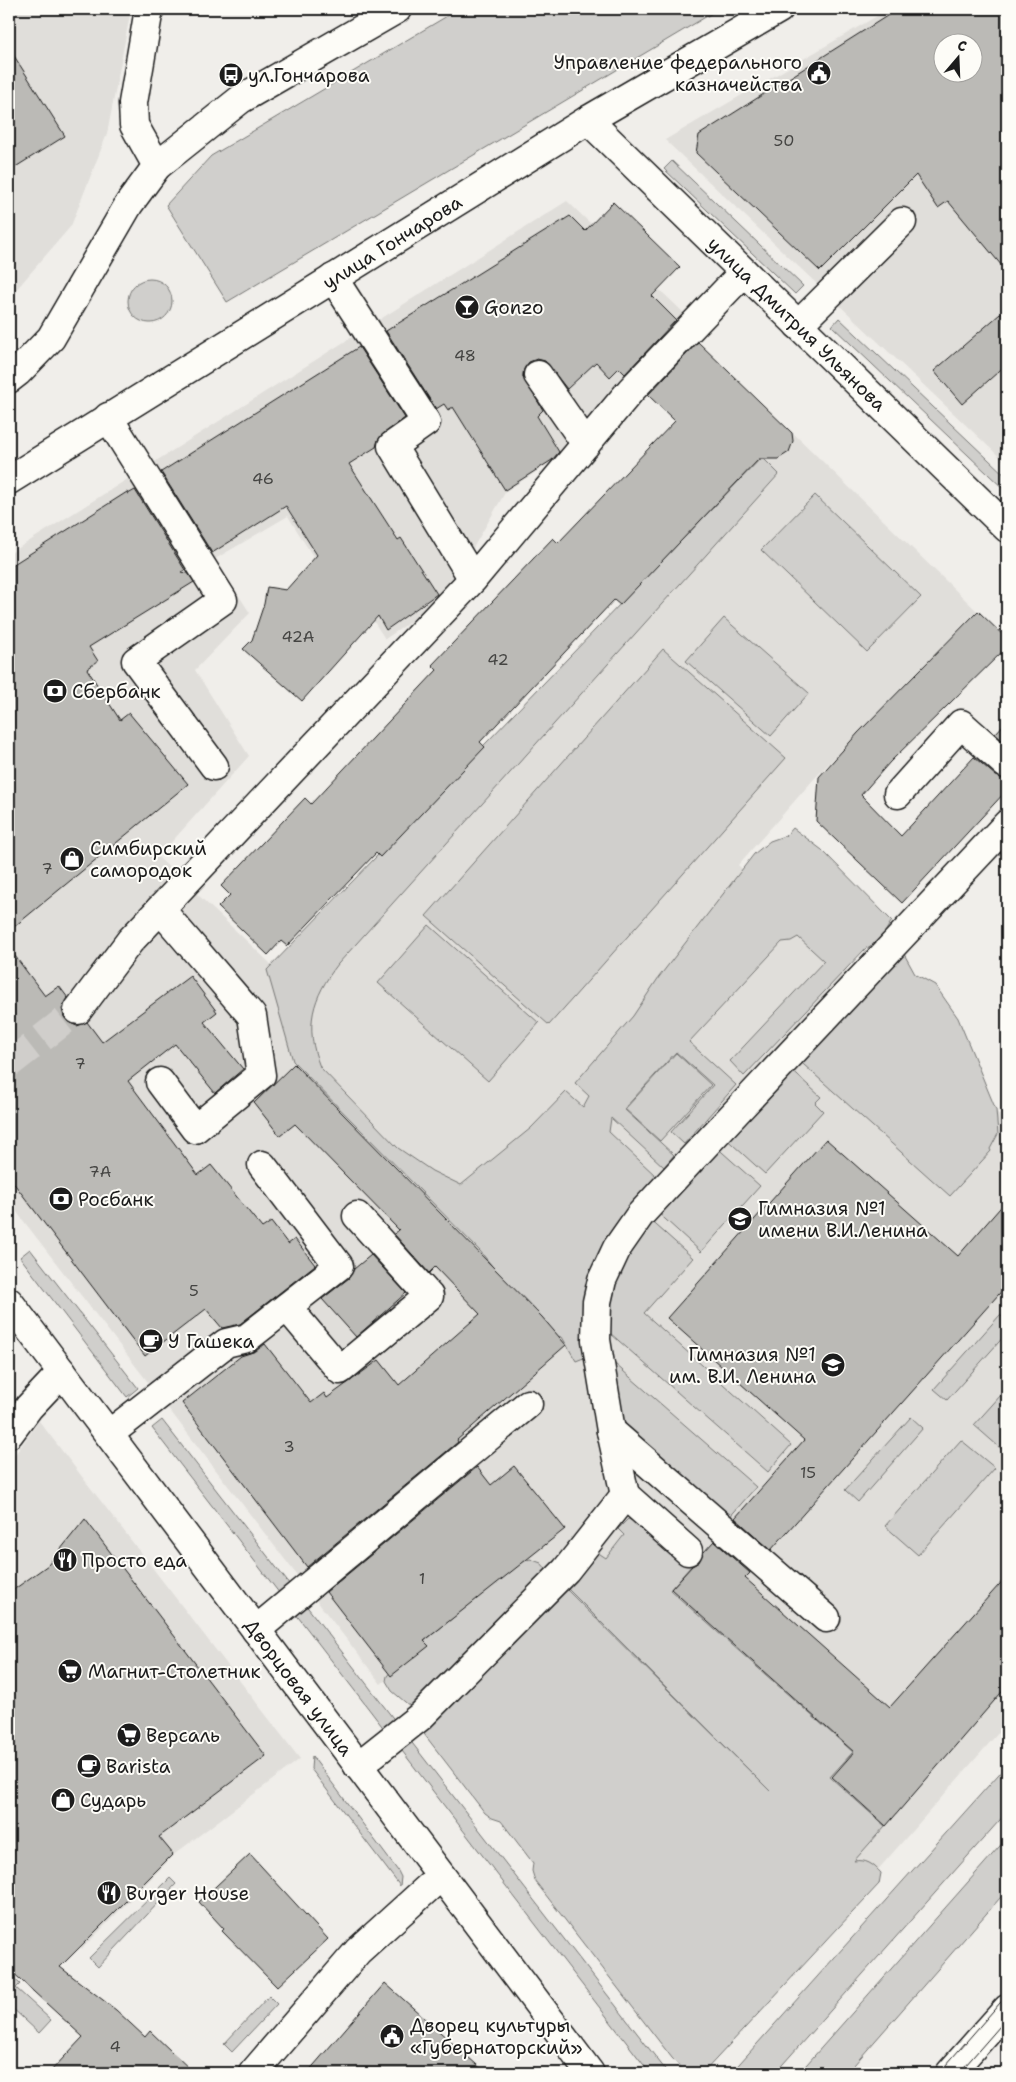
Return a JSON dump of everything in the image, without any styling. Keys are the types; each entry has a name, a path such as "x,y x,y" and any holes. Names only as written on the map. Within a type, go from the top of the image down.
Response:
{"street":[{"path":"149,9 133,111 134,125 157,166"},
{"path":"9,379 51,338 129,204 157,166 241,99 398,9"},
{"name":"улица Гончарова","path":"9,480 588,120 778,9"},
{"name":"улица Дмитрия Ульянова","path":"588,120 1007,528"},
{"path":"798,325 902,222"},
{"path":"78,1010 130,941 472,579 631,390 744,272"},
{"path":"333,278 426,422 392,446 472,579"},
{"path":"538,375 586,444"},
{"path":"108,417 222,600 136,661 214,766"},
{"path":"898,794 961,724 1006,764"},
{"path":"688,1551 625,1495 611,1431 595,1328 597,1302 602,1280 617,1248 640,1215 1007,824"},
{"path":"160,909 252,1016 261,1075 195,1129 160,1082"},
{"path":"109,1434 226,1343 247,1338 339,1266 262,1165"},
{"path":"287,1307 340,1370 429,1296 357,1216"},
{"name":"Дворцовая улица","path":"9,1302 590,2073"},
{"path":"9,1434 29,1407 62,1372"},
{"path":"256,1630 528,1404"},
{"path":"611,1431 826,1618"},
{"path":"358,1766 420,1716 566,1570 625,1495"},
{"path":"253,2073 358,1951 442,1876"},
{"path":"950,2073 1007,2009"}],"shaded area":[{"path":"9,9 131,9 107,134 71,226 9,298"},
{"path":"459,9 719,9 227,302 166,205 211,156"},
{"path":"889,9 1007,9 1007,464 665,140"},
{"path":"672,161 803,286 795,294 664,169"},
{"name":"Гимназия №1 имени В.И.Ленина","path":"567,201 685,314 619,379 561,456 506,491 443,600 385,639 339,567 325,576 288,516 215,559 250,613 195,670 249,756 158,857 272,965 789,429 977,611 814,779 738,865 1007,1122 1007,1723 699,2073 390,1676 381,1684 9,1202 9,554"},
{"path":"154,279 166,285 171,293 171,309 166,317 158,322 146,323 134,317 129,309 128,297 134,285 142,280"},
{"path":"839,318 1007,477 1007,492 832,326"},
{"path":"762,457 779,474 338,964 322,989 313,1013 312,1038 320,1067 398,1148 432,1171 461,1185 531,1128 566,1092 583,1107 589,1096 575,1083 633,1016 659,977 754,854 770,841 787,835 793,828 822,850 892,921 879,943 872,948 866,948 744,1076 730,1061 824,961 798,937 791,941 782,942 689,1042 736,1085 684,1144 671,1132 713,1085 676,1052 624,1109 674,1155 664,1167 611,1118 609,1132 656,1176 614,1226 598,1253 586,1293 586,1357 576,1361 562,1337 553,1336 539,1325 480,1251 293,1061 267,970"},
{"path":"815,495 921,597 867,652 761,550"},
{"path":"724,618 809,693 771,736 686,661"},
{"path":"663,649 786,758 549,1025 426,916"},
{"path":"429,925 539,1023 488,1081 378,983"},
{"path":"897,947 904,954 915,974 935,985 958,1018 996,1110 998,1134 990,1149 991,1151 950,1196 794,1056"},
{"path":"676,1053 711,1085 660,1141 625,1109"},
{"path":"786,1065 821,1097 815,1103 823,1111 765,1174 722,1135"},
{"path":"713,1144 760,1186 701,1252 654,1209"},
{"path":"647,1217 693,1258 644,1313 791,1445 768,1472 602,1326 603,1304"},
{"path":"30,1249 138,1388 127,1397 20,1257"},
{"path":"1000,1315 1007,1321 1007,1333 947,1400 934,1389"},
{"path":"607,1357 756,1487 727,1520 618,1424"},
{"path":"1001,1395 1007,1400 1007,1454 974,1425"},
{"path":"911,1417 923,1428 858,1502 845,1490"},
{"path":"162,1420 290,1585 280,1594 152,1428"},
{"name":"Версаль","path":"39,1421 300,1759 176,1853 82,1949 38,1889 19,1902 9,1889 9,1463"},
{"path":"961,1440 995,1468 918,1555 885,1526"},
{"path":"628,1519 647,1527 691,1566 670,1590 853,1752 830,1777 885,1826 854,1861 866,1862 875,1867 881,1873 879,1884 703,2073 686,2073 672,2058 535,1881 532,1871 533,1863 501,1821 485,1813 421,1730 563,1586 770,1791 564,1585 597,1552 606,1558 624,1535 618,1529"},
{"path":"530,1559 541,1563 548,1571 411,1707 392,1691 386,1681 387,1676 400,1661 520,1563"},
{"path":"305,1604 396,1722 385,1730 295,1613"},
{"path":"409,1739 668,2073 650,2073 399,1747"},
{"path":"312,1756 398,1871 401,1877 400,1886 311,1769"},
{"path":"1007,1765 1007,1812 775,2073 731,2073"},
{"path":"1007,1838 1007,1890 847,2073 799,2073"},
{"path":"170,1878 176,1884 98,1967 89,1958"},
{"path":"9,1974 20,1984 16,1988 51,2020 39,2033 9,2005"},
{"path":"269,1996 277,2004 232,2052 224,2044"}],"building":[{"path":"898,9 1007,9 1007,272 948,201 938,208 916,175 820,271 696,153 699,135"},
{"path":"9,48 65,136 9,171"},
{"path":"613,202 680,267 652,296 676,320 625,374 619,368 610,377 596,362 567,389 545,361 537,359 529,362 524,369 523,377 543,410 537,416 559,452 552,460 505,490 453,407 448,410 444,404 436,409 386,331 570,216 585,231"},
{"path":"1007,308 1007,364 962,404 934,371"},
{"path":"698,342 792,433 793,441 789,452 778,459 759,459 620,605 614,600 480,742 485,747 380,857 376,853 287,946 281,941 268,955 218,907 230,895 221,886 305,798 311,804 437,670 432,665 553,538 558,543 675,421 648,395"},
{"path":"359,347 405,418 383,434 378,440 376,447 349,464 398,540 401,538 437,594 386,630 378,616 302,701 243,649 252,640 264,604 267,587 286,590 317,555 286,506 212,553 161,472"},
{"name":"Сбербанк","path":"135,490 185,570 181,572 188,573 194,582 89,647 98,661 87,669 120,720 129,713 188,784 9,931 9,567 127,492 128,494"},
{"path":"978,611 1007,639 1007,647 890,762 861,795 901,836 974,757 996,776 1007,779 1007,790 902,903 816,821 819,777 858,733"},
{"path":"1007,721 1007,744 995,734"},
{"path":"9,948 45,996 59,986 68,998 62,1009 64,1017 68,1022 77,1026 87,1022 102,1042 190,976 217,1012 204,1022 243,1069 215,1093 175,1044 128,1081 198,1175 211,1165 262,1228 271,1222 288,1244 295,1239 315,1265 240,1324 222,1328 206,1309 145,1356 9,1177"},
{"path":"294,1064 542,1317 566,1345 457,1440 458,1442 307,1567 182,1403 241,1356 256,1351 265,1344 311,1403 324,1393 327,1398 379,1360 399,1385 480,1314 435,1267 429,1273 394,1234 399,1230 295,1124 280,1136 254,1103"},
{"path":"826,1139 958,1256 1007,1200 1007,1285 771,1550 735,1518 804,1440 667,1318"},
{"path":"371,1255 406,1293 356,1337 322,1299 349,1278 354,1269"},
{"path":"514,1466 565,1529 424,1641 429,1646 391,1676 326,1592 477,1467 491,1485"},
{"name":"Версаль","path":"85,1519 266,1756 159,1837 173,1854 60,1967 116,2010 145,2037 150,2031 194,2073 49,2073 83,2037 9,1969 9,1593 48,1565"},
{"path":"714,1541 750,1573 745,1578 890,1707 1007,1576 1007,1686 886,1826 832,1777 854,1752 671,1589 692,1566 699,1562 703,1553"},
{"path":"250,1854 328,1939 277,1987 222,1931 224,1929 199,1902"},
{"name":"Дворец культуры «Губернаторский»","path":"385,1983 486,2073 307,2073"}],"tunnel":[{"path":"9,1064 78,1010"}],"tram line":[{"path":"939,2073 1007,1995"},
{"path":"959,2073 1007,2018"}],"place":[{"name":"Управление федерального казначейства","path":"819,73"},
{"name":"ул.Гончарова","path":"231,75"},
{"name":"Gonzo","path":"467,307"},
{"name":"Сбербанк","path":"55,691"},
{"name":"Симбирский самородок","path":"72,859"},
{"name":"Росбанк","path":"61,1199"},
{"name":"Гимназия №1 имени В.И.Ленина","path":"740,1219"},
{"name":"У Гашека","path":"151,1341"},
{"name":"Гимназия №1 им. В.И. Ленина","path":"833,1365"},
{"name":"Просто еда","path":"65,1560"},
{"name":"Магнит-Столетник","path":"70,1671"},
{"name":"Версаль","path":"129,1735"},
{"name":"Barista","path":"89,1766"},
{"name":"Сударь","path":"63,1800"},
{"name":"Burger House","path":"109,1893"},
{"name":"Дворец культуры «Губернаторский»","path":"392,2036"}]}
